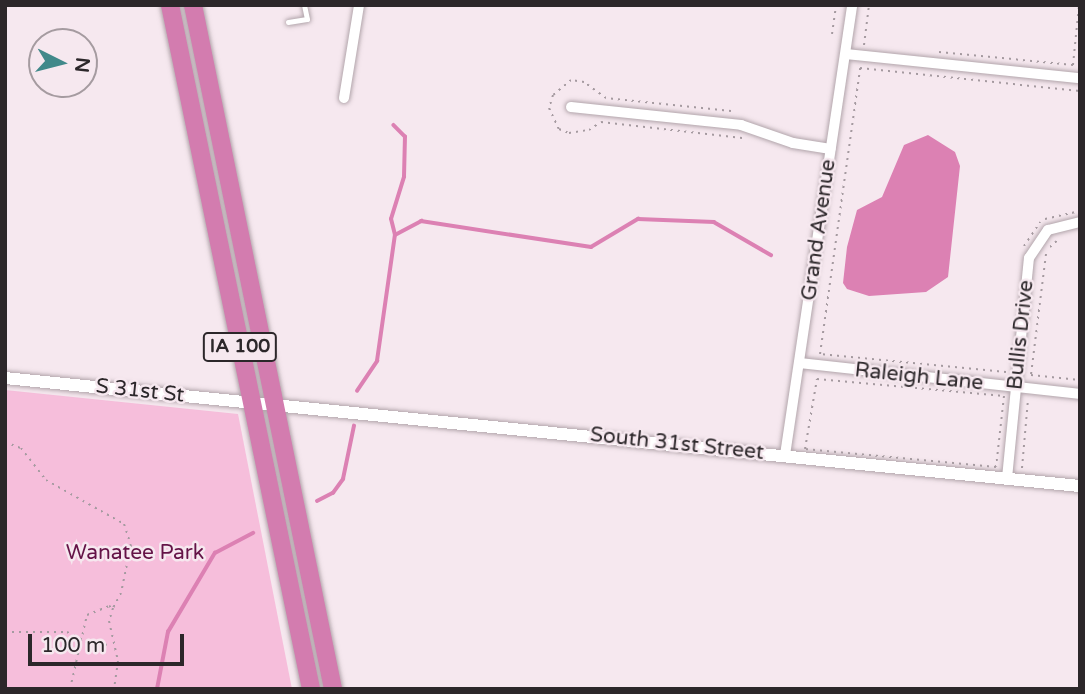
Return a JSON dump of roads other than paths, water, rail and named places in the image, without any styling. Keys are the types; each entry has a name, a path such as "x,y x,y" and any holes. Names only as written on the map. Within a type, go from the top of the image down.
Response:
{"highway":[{"name":"IA 100","path":"170,5 311,689"},
{"name":"IA 100","path":"193,5 333,689"}],"street":[{"path":"344,98 359,5"},
{"name":"Grand Avenue","path":"785,455 852,5"},
{"path":"846,54 1080,78"},
{"path":"571,107 741,125 793,143 831,149"},
{"name":"Bullis Drive","path":"1007,478 1030,258 1048,230 1080,222"},
{"name":"Raleigh Lane","path":"800,363 1080,394"},
{"name":"S 31st St","path":"5,378 274,404"},
{"name":"South 31st Street","path":"274,404 1080,486"}],"lane":[{"path":"288,22 307,19 304,5"}],"waterway":[{"path":"357,391 377,361 395,235 391,219 404,177 405,137 394,126"},
{"path":"395,235 421,221 591,247 638,219 714,222 771,255"},
{"path":"317,501 333,493 343,479 354,426"},
{"path":"157,689 168,632 215,553 253,533"}],"park label":[{"name":"Wanatee Park","path":"135,553"}]}
